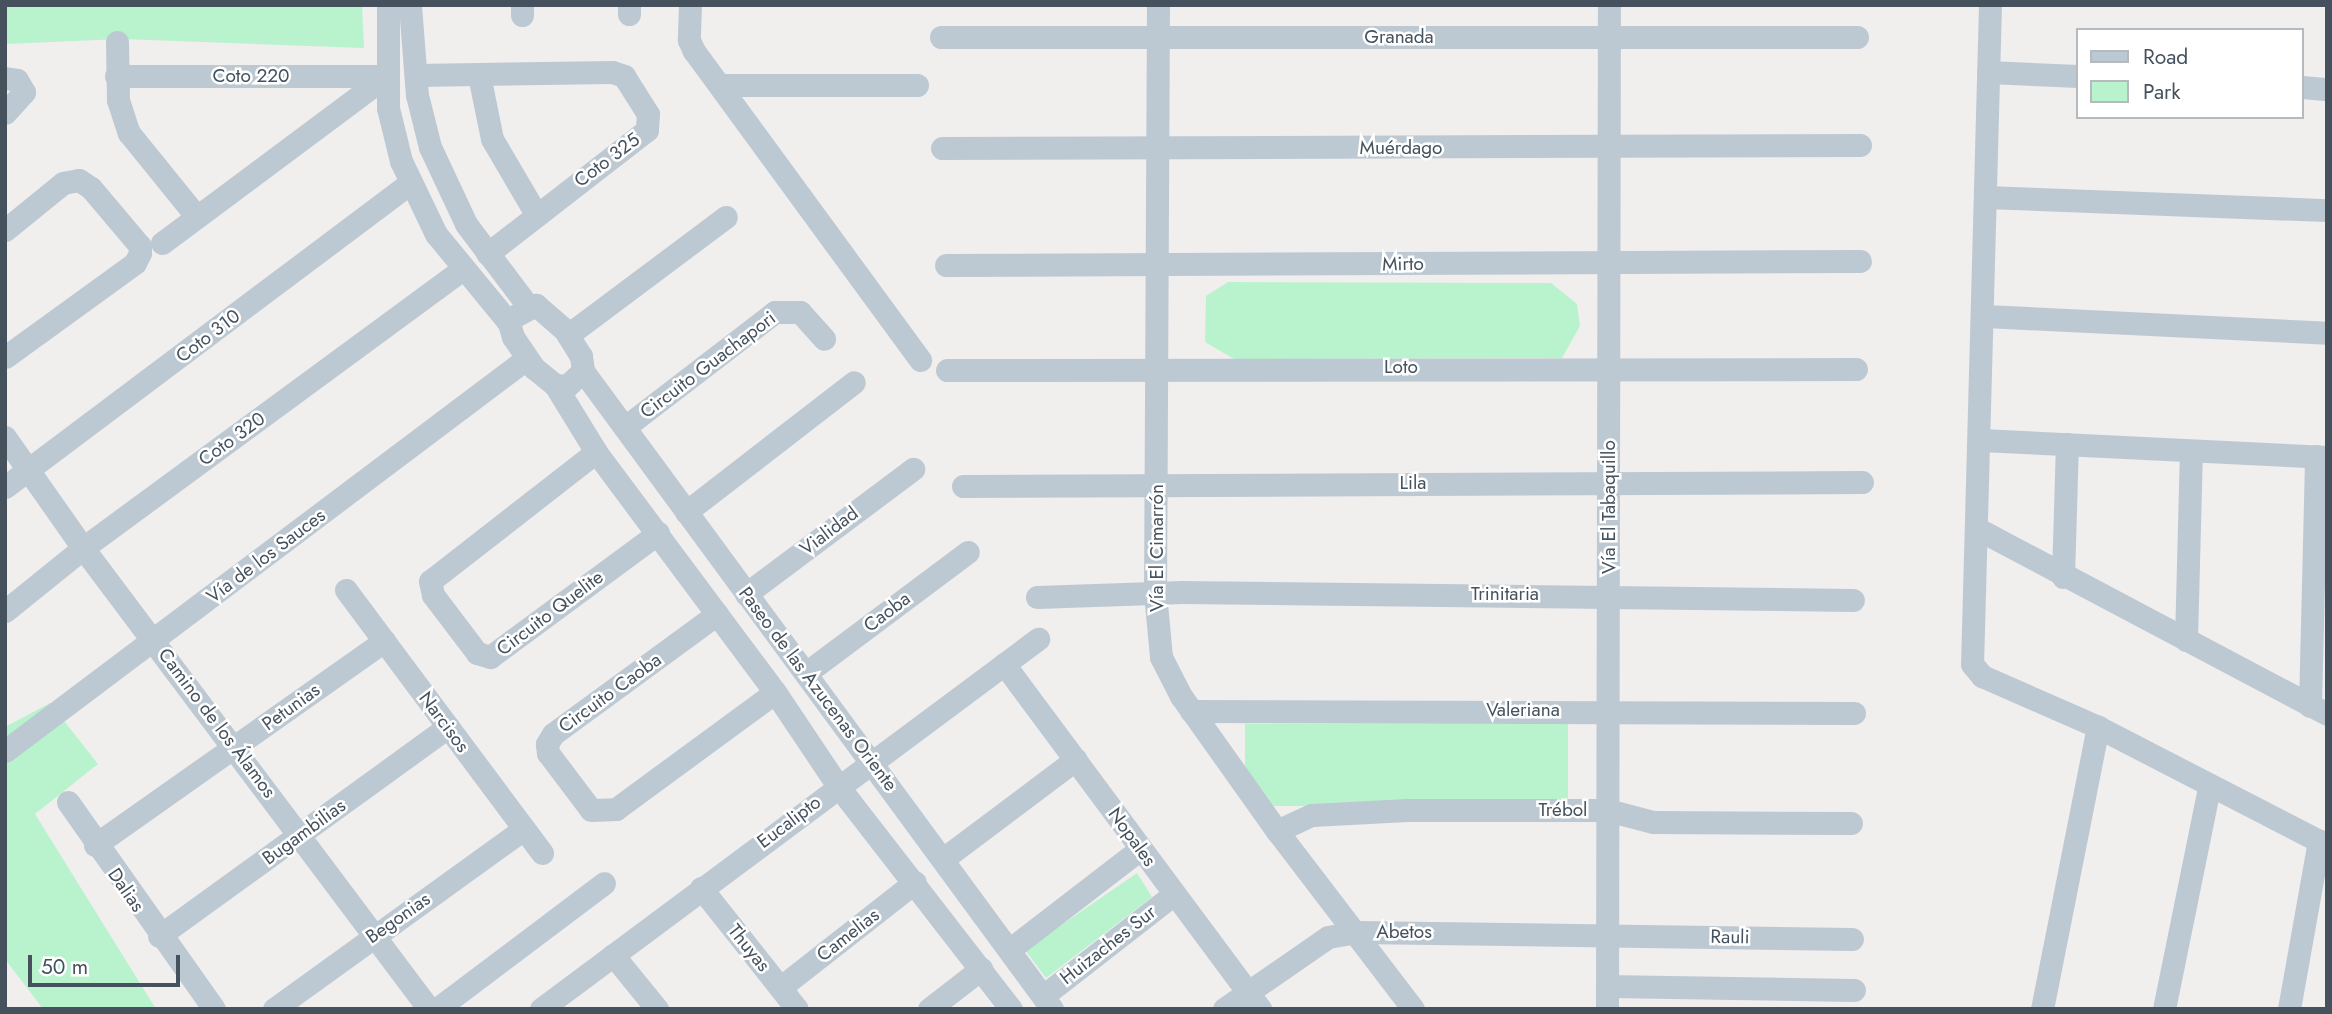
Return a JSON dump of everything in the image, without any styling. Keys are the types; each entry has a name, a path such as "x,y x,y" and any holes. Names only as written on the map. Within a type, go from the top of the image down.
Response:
{"street":[{"path":"388,5 386,76 393,135 410,183 420,208 461,270 509,323 526,359"},
{"path":"410,5 424,130 452,197 487,254 528,306 509,323"},
{"path":"691,5 689,40 895,341 920,360"},
{"name":"Vía El Cimarrón","path":"1158,5 1156,593 1161,657 1191,711 1277,831 1413,1009"},
{"name":"Vía El Tabaquillo","path":"1607,997 1611,146 1609,5"},
{"path":"1990,5 1985,316 1972,664 1982,676 2098,727 2209,788 2323,843 2289,1009"},
{"name":"Granada","path":"941,37 1857,37"},
{"path":"117,42 118,100 130,133 197,217"},
{"name":"Coto 325","path":"416,75 612,72 624,76 648,114 647,130 487,254"},
{"path":"1988,72 2076,76"},
{"path":"480,75 482,108 492,139 536,215"},
{"name":"Coto 220","path":"116,76 386,76"},
{"path":"162,243 386,76"},
{"path":"5,78 17,80 24,92 5,113"},
{"path":"720,85 917,85"},
{"path":"2304,87 2327,89"},
{"path":"393,135 424,130"},
{"name":"Muérdago","path":"942,148 1860,145"},
{"path":"5,230 63,183 79,180 91,187 140,246 135,263 5,356"},
{"name":"Coto 310","path":"5,487 410,183"},
{"path":"1985,197 2327,210"},
{"path":"568,335 726,216"},
{"name":"Mirto","path":"946,265 1860,261"},
{"name":"Coto 320","path":"5,611 83,548 461,270"},
{"name":"Paseo de las Azucenas Oriente","path":"528,306 542,307 568,335 581,356 583,370 1047,1002"},
{"name":"Circuito Guachapori","path":"625,427 775,312 800,312 824,339"},
{"path":"1985,316 2327,333"},
{"name":"Paseo de las Azucenas Oriente","path":"526,359 555,385 596,453 775,692 838,786 1011,1009"},
{"name":"Vía de los Sauces","path":"5,751 526,359"},
{"name":"Loto","path":"947,370 1157,366 1856,369"},
{"path":"555,385 567,386 583,370"},
{"path":"686,512 854,382"},
{"name":"Camino de los Álamos","path":"5,437 83,548 237,747 429,1009"},
{"path":"1976,528 2063,577 2318,710 2321,456 1981,440"},
{"path":"2063,577 2067,444"},
{"path":"2186,640 2191,451"},
{"name":"Circuito Quelite","path":"596,453 430,581 433,595 477,653 490,657 658,533"},
{"name":"Vialidad","path":"746,594 913,469"},
{"name":"Lila","path":"963,485 1862,482"},
{"name":"Caoba","path":"806,673 968,552"},
{"name":"Narcisos","path":"346,590 542,853"},
{"name":"Trinitaria","path":"1037,597 1156,593 1609,595 1853,600"},
{"name":"Circuito Caoba","path":"717,614 553,734 547,744 555,763 591,810 616,809 775,692"},
{"name":"Eucalipto","path":"541,1009 871,759 1038,639"},
{"name":"Petunias","path":"95,845 384,641"},
{"name":"Nopales","path":"1004,664 1253,1000"},
{"name":"Valeriana","path":"1191,711 1608,710 1854,713"},
{"name":"Bugambilias","path":"159,936 448,727"},
{"path":"2042,1009 2098,727"},
{"path":"943,859 1076,759"},
{"path":"2164,1009 2209,788"},
{"name":"Dalias","path":"68,802 159,936 214,1009"},
{"name":"Trébol","path":"1277,831 1292,822 1333,812 1607,810 1653,822 1851,823"},
{"name":"Begonias","path":"274,1009 524,829"},
{"path":"1009,950 1140,849"},
{"name":"Camelias","path":"780,987 915,882"},
{"path":"437,1009 604,883"},
{"name":"Thuyas","path":"701,888 797,1009"},
{"name":"Huizaches Sur","path":"1047,1002 1174,894"},
{"name":"Abetos","path":"1224,1009 1253,1000 1328,937 1356,932 1607,935"},
{"name":"Rauli","path":"1607,935 1852,939"},
{"path":"613,955 656,1009"},
{"path":"929,1009 981,969"},
{"path":"1607,997 1854,990"}],"green space":[{"path":"5,5 362,5 364,48 121,39 5,44"},
{"path":"1228,282 1551,283 1577,304 1580,326 1562,358 1234,359 1205,342 1206,296"},
{"path":"50,703 98,764 35,814 156,1009 43,1009 5,959 5,727"},
{"path":"1245,724 1568,724 1568,806 1245,806"},
{"path":"1137,873 1152,897 1046,978 1025,950"}]}
